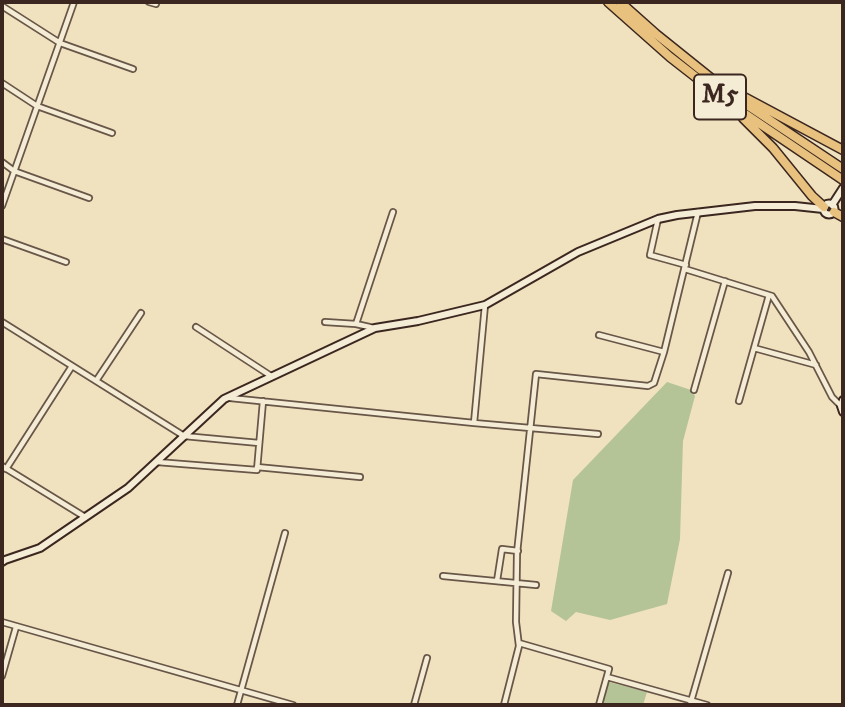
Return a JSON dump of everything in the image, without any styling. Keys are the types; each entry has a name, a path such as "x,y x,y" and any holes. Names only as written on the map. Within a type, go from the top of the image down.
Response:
{"highway":[{"name":"M5","path":"608,2 660,49 729,103 843,183"},
{"name":"M5","path":"620,2 719,85 843,169"},
{"path":"719,85 843,149"},
{"path":"729,103 773,149 812,196 843,217"}],"street":[{"path":"2,206 74,2"},
{"path":"149,2 156,4"},
{"path":"2,6 60,43 133,69"},
{"path":"2,83 37,106 112,133"},
{"path":"2,162 14,171 89,198"},
{"path":"2,562 40,548 128,488 227,398 375,328 485,305 578,252 658,219 755,206 828,208 843,183"},
{"path":"356,324 393,212"},
{"path":"504,705 519,643 516,622 518,551 536,374 648,386 654,383 698,212"},
{"path":"658,219 650,255 769,295 816,365 832,397 843,406"},
{"path":"2,239 65,262"},
{"path":"694,390 725,281"},
{"path":"739,401 769,295"},
{"path":"474,423 485,305"},
{"path":"96,381 141,313"},
{"path":"2,322 184,436 259,443"},
{"path":"326,322 375,328"},
{"path":"196,327 271,377"},
{"path":"598,335 664,352"},
{"path":"754,348 816,365"},
{"path":"72,366 4,467 85,517"},
{"path":"227,398 598,433"},
{"path":"156,462 257,470 263,401"},
{"path":"257,467 360,477"},
{"path":"237,705 285,533"},
{"path":"497,582 502,549 518,551"},
{"path":"690,703 728,573"},
{"path":"443,576 536,585"},
{"path":"2,622 293,705"},
{"path":"2,676 16,627"},
{"path":"519,643 609,669 598,705"},
{"path":"414,705 428,658"},
{"path":"607,677 690,703 706,705"}],"green space":[{"path":"667,382 691,390 695,396 683,441 680,539 667,604 610,620 576,612 566,621 551,611 573,480"},
{"path":"609,682 647,692 643,705 602,705"}]}
